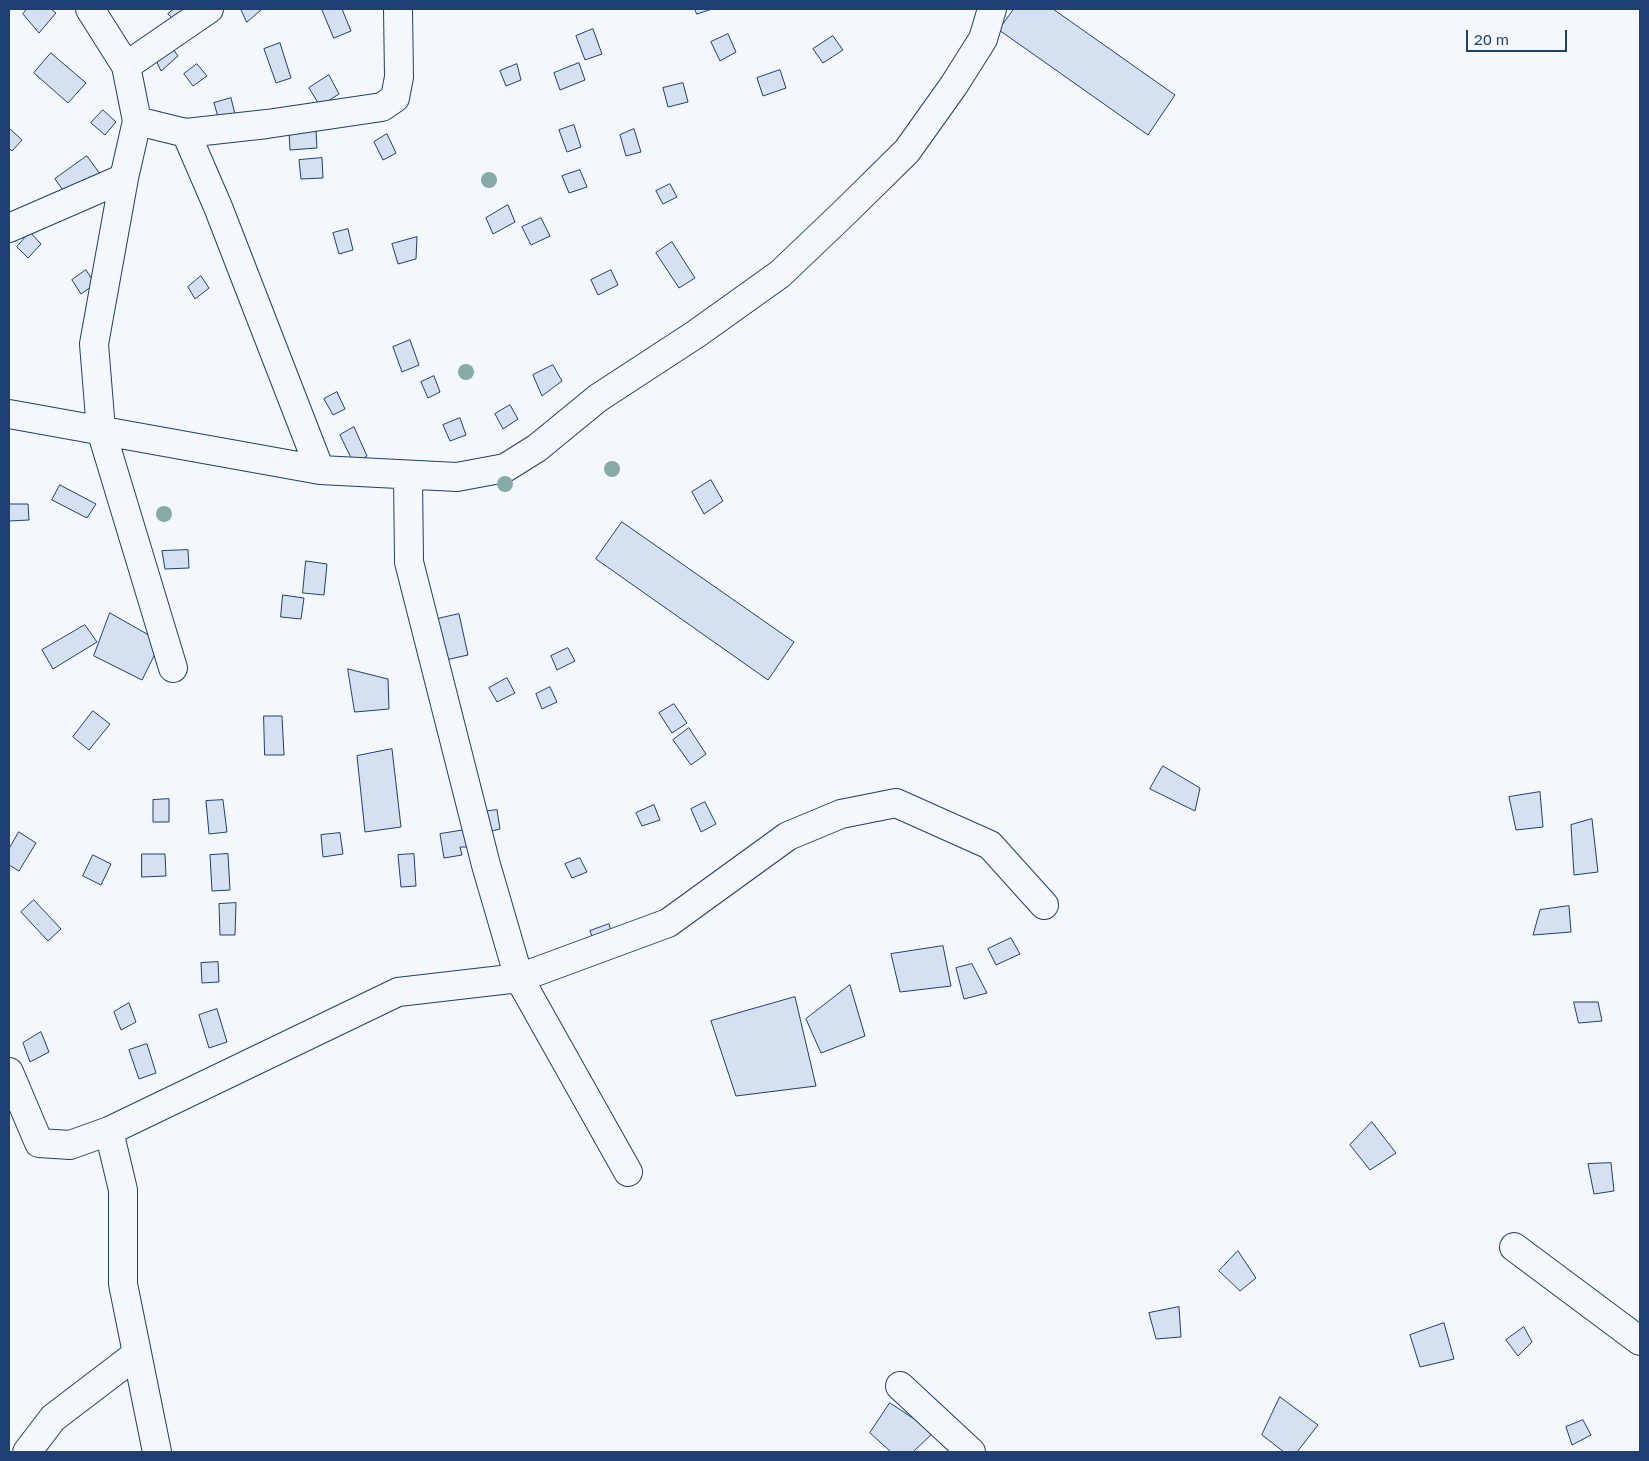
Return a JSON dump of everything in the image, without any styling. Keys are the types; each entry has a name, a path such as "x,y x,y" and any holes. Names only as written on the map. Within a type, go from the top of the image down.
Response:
{"street":[{"path":"90,9 126,66 137,121 124,178 94,344 101,430 173,668"},
{"path":"126,66 209,9"},
{"path":"137,121 186,133 267,124 382,107 396,98 399,77 398,9"},
{"path":"9,414 320,470 457,478 505,468 537,448 598,398 696,334 780,274 907,152 954,85 983,39 992,9"},
{"path":"186,133 218,207 320,470"},
{"path":"9,228 124,178"},
{"path":"408,476 409,562 486,865 519,978 628,1172"},
{"path":"9,1072 39,1143 70,1145 109,1131 398,992 519,978 668,923 788,836 841,814 896,803 990,845 1044,905"},
{"path":"109,1131 123,1190 123,1284 157,1452"},
{"path":"1514,1247 1640,1341"},
{"path":"27,1452 53,1418 137,1354"},
{"path":"900,1386 971,1452"}],"building":[{"path":"27,9 51,9 56,13 39,33 23,14"},
{"path":"174,9 190,9 179,25 168,14"},
{"path":"241,9 261,9 261,10 247,22"},
{"path":"322,9 342,9 351,31 334,38"},
{"path":"695,9 712,9 697,14"},
{"path":"1014,9 1053,9 1175,95 1148,135 999,30"},
{"path":"593,29 602,54 585,60 576,36"},
{"path":"728,34 736,52 720,61 711,42"},
{"path":"833,36 843,50 823,63 813,49"},
{"path":"168,42 178,56 161,71 153,54"},
{"path":"280,43 291,78 276,83 264,49"},
{"path":"51,53 86,83 68,103 34,73"},
{"path":"579,63 585,80 560,90 554,73"},
{"path":"197,64 207,76 193,86 184,74"},
{"path":"517,64 521,80 506,86 500,71"},
{"path":"780,70 786,88 763,96 757,78"},
{"path":"329,75 339,94 320,106 309,88"},
{"path":"683,83 688,102 668,107 663,88"},
{"path":"231,98 236,118 220,124 214,103"},
{"path":"103,110 116,122 105,135 91,123"},
{"path":"574,125 581,147 567,152 559,130"},
{"path":"9,128 22,140 12,151 9,148"},
{"path":"634,129 641,152 626,156 620,135"},
{"path":"316,130 317,148 290,150 289,132"},
{"path":"387,134 396,153 383,160 374,142"},
{"path":"87,156 100,174 68,197 55,179"},
{"path":"322,158 323,178 301,179 299,160"},
{"path":"580,170 587,187 569,193 562,176"},
{"path":"670,184 677,197 663,204 656,191"},
{"path":"508,205 515,222 493,234 486,218"},
{"path":"541,218 550,236 531,245 522,227"},
{"path":"348,229 353,250 339,254 333,233"},
{"path":"30,232 41,244 28,258 17,247"},
{"path":"417,237 416,259 398,264 392,244"},
{"path":"672,242 695,278 679,288 656,253"},
{"path":"86,270 95,284 81,294 72,280"},
{"path":"611,270 618,285 598,295 591,280"},
{"path":"201,276 209,288 195,299 188,287"},
{"path":"410,340 419,365 402,372 393,347"},
{"path":"553,365 562,381 542,396 533,375"},
{"path":"434,376 440,392 428,398 421,382"},
{"path":"337,392 345,409 333,415 324,399"},
{"path":"510,405 518,419 503,429 495,414"},
{"path":"460,418 466,435 450,441 443,425"},
{"path":"354,427 367,456 354,464 340,435"},
{"path":"711,480 723,501 704,514 692,492"},
{"path":"60,485 96,504 87,518 52,500"},
{"path":"9,504 28,504 29,520 9,521"},
{"path":"622,522 794,642 768,680 596,559"},
{"path":"188,550 189,568 165,569 162,551"},
{"path":"306,561 327,564 324,595 303,593"},
{"path":"283,595 304,598 301,619 281,617"},
{"path":"110,613 161,642 142,680 94,656"},
{"path":"459,614 468,655 441,661 433,620"},
{"path":"85,625 97,642 53,669 42,650"},
{"path":"568,648 575,661 557,670 551,656"},
{"path":"348,669 388,679 389,709 355,712"},
{"path":"507,678 515,693 497,702 489,688"},
{"path":"550,687 557,702 542,709 536,694"},
{"path":"674,704 687,723 672,733 659,713"},
{"path":"93,711 110,724 89,750 73,737"},
{"path":"264,716 282,716 284,755 265,755"},
{"path":"689,728 706,754 691,765 673,740"},
{"path":"392,749 401,827 365,832 357,756"},
{"path":"1163,766 1200,788 1195,811 1150,789"},
{"path":"1540,792 1543,827 1516,830 1509,797"},
{"path":"169,799 169,822 153,822 153,800"},
{"path":"223,800 227,832 209,834 206,801"},
{"path":"705,802 716,824 701,832 691,809"},
{"path":"654,805 660,820 642,826 636,813"},
{"path":"497,810 500,829 483,833 480,812"},
{"path":"1592,819 1598,872 1574,875 1571,825"},
{"path":"465,830 467,847 460,847 462,855 444,858 440,834"},
{"path":"19,832 36,843 19,871 9,865 9,849"},
{"path":"340,833 343,854 323,857 321,835"},
{"path":"142,854 165,854 166,876 142,877"},
{"path":"228,854 230,890 212,891 210,855"},
{"path":"414,854 416,886 401,887 398,855"},
{"path":"93,855 111,864 101,885 83,876"},
{"path":"580,858 587,872 572,878 565,864"},
{"path":"34,900 61,929 48,941 21,912"},
{"path":"236,903 235,935 220,935 219,904"},
{"path":"1569,906 1571,932 1533,935 1540,910"},
{"path":"609,924 613,937 595,944 590,931"},
{"path":"1011,938 1020,954 996,965 988,949"},
{"path":"943,946 951,986 900,992 891,954"},
{"path":"218,962 219,982 202,983 201,963"},
{"path":"972,964 987,993 964,999 956,968"},
{"path":"850,985 865,1036 821,1053 806,1019"},
{"path":"795,997 816,1086 736,1096 711,1021"},
{"path":"1574,1002 1598,1002 1602,1021 1579,1023"},
{"path":"129,1003 136,1022 121,1030 114,1012"},
{"path":"217,1009 227,1042 209,1048 199,1015"},
{"path":"41,1032 49,1052 30,1062 23,1043"},
{"path":"147,1044 156,1073 139,1079 129,1050"},
{"path":"1372,1122 1396,1153 1370,1170 1350,1145"},
{"path":"1611,1163 1614,1191 1594,1194 1588,1164"},
{"path":"1238,1251 1256,1278 1240,1291 1219,1271"},
{"path":"1179,1307 1181,1337 1156,1339 1149,1313"},
{"path":"1444,1323 1454,1359 1420,1367 1410,1335"},
{"path":"1524,1327 1532,1342 1518,1356 1506,1340"},
{"path":"1280,1397 1318,1425 1297,1452 1284,1452 1262,1435"},
{"path":"890,1403 934,1432 913,1452 891,1452 870,1433"},
{"path":"1583,1420 1591,1435 1572,1445 1566,1427"}]}
